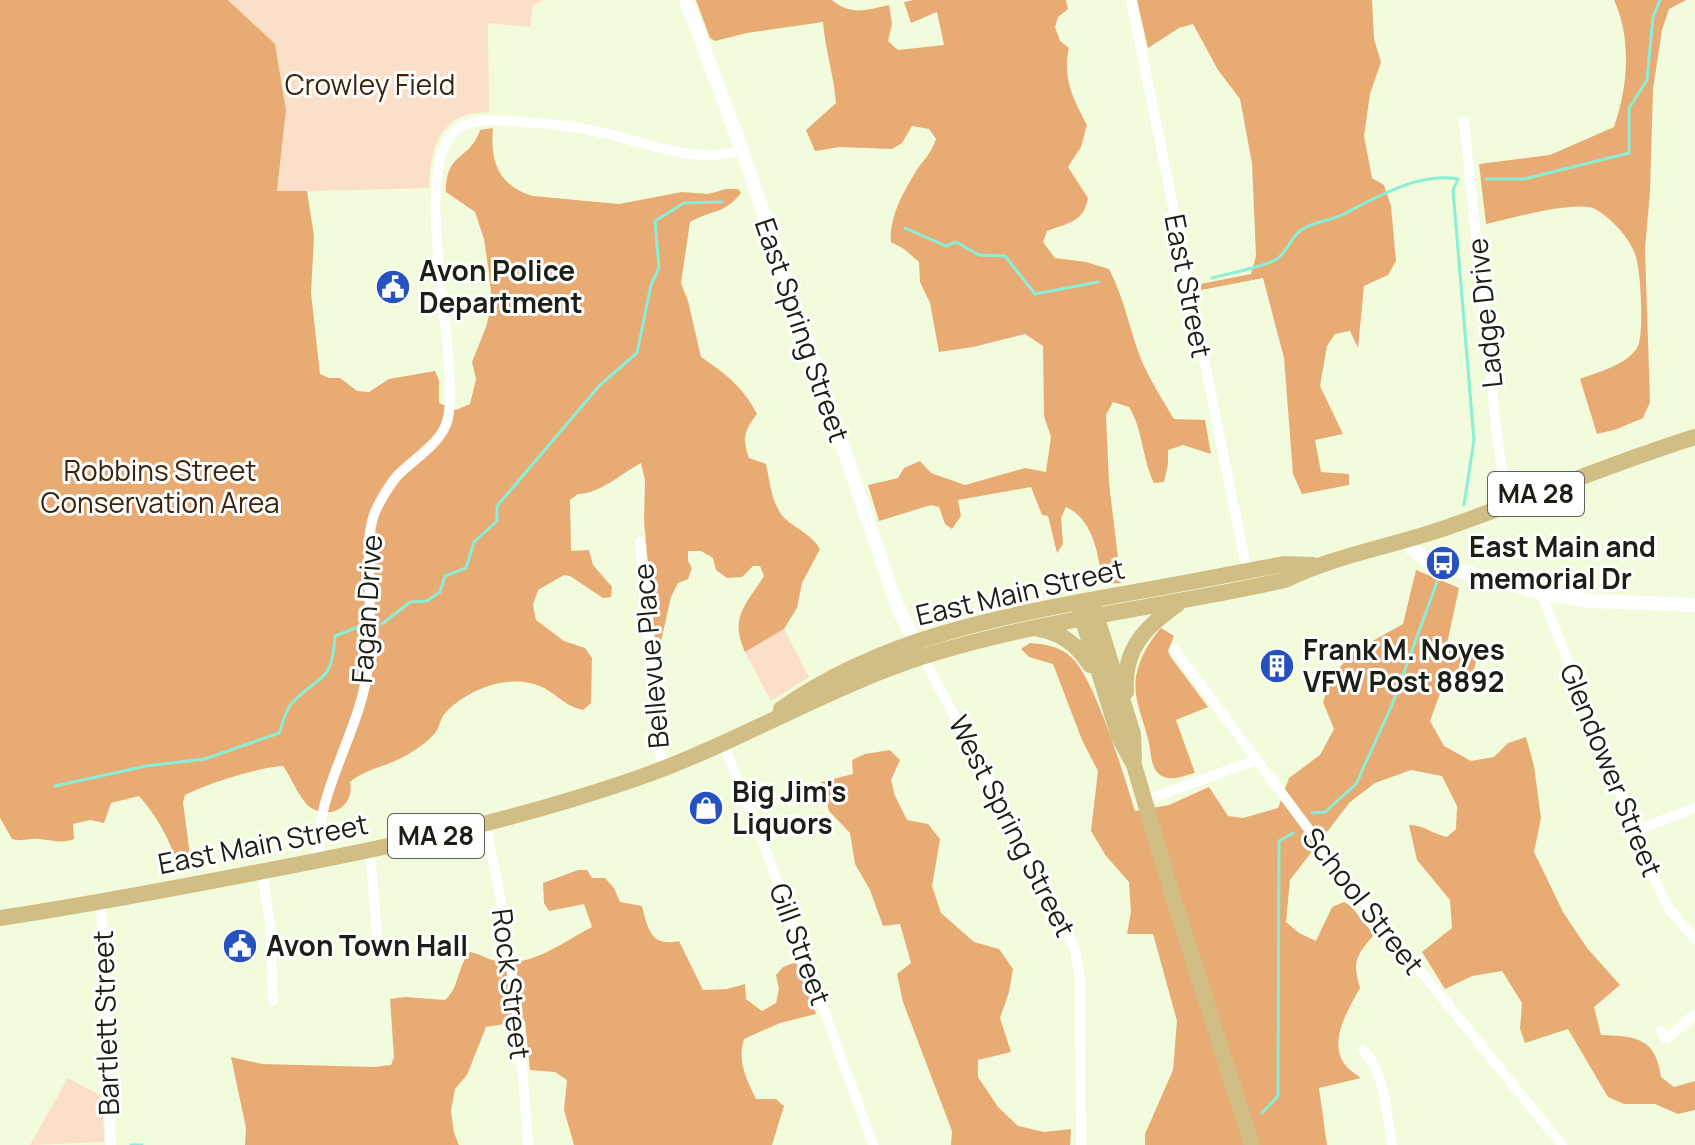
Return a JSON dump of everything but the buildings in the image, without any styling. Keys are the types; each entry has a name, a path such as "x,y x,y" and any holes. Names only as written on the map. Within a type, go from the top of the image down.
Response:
{"main road":[{"name":"East Spring Street","path":"686,0 742,150 897,606 919,649"},
{"name":"MA 28","path":"1404,542 1695,437"},
{"name":"East Main Street","path":"919,649 1285,580 1314,565 1404,542"},
{"path":"1404,542 1429,562 1441,567 1541,593 1592,601 1695,605"},
{"name":"East Main Street","path":"0,918 101,902 485,825 663,769 723,744 977,622 1284,564 1314,565"},
{"path":"1085,601 1105,695 1119,737 1134,765 1252,1145"},
{"path":"1134,765 1126,685 1130,658 1147,627 1182,601"},
{"path":"1088,618 1133,734"},
{"path":"1034,628 1057,633 1072,642 1088,661 1105,695"}],"street":[{"name":"East Street","path":"1131,0 1247,571"},
{"name":"Fagan Drive","path":"319,860 319,829 366,682 370,642 369,543 374,516 391,484 441,433 448,417 449,378 436,208 441,153 448,137 461,127 489,120 596,131 686,155 722,155 742,150"},
{"name":"Ladge Drive","path":"1464,121 1507,505"},
{"name":"Bellevue Place","path":"640,542 656,735 663,769"},
{"name":"Glendower Street","path":"1541,593 1661,894 1679,922 1695,939"},
{"name":"West Spring Street","path":"919,649 1062,919 1075,950 1080,979 1081,1145"},
{"name":"School Street","path":"1175,650 1288,805 1402,951 1562,1145"},
{"name":"Gill Street","path":"723,744 758,830 873,1145"},
{"path":"1144,801 1256,760"},
{"path":"1635,831 1695,808"},
{"name":"Rock Street","path":"485,825 497,875 515,1000 528,1145"},
{"path":"370,850 378,947"},
{"path":"262,871 270,925 273,1001"},
{"name":"Bartlett Street","path":"101,902 111,1145"},
{"path":"1661,1031 1667,1039 1695,1014"},
{"path":"1363,1050 1378,1071 1392,1145"}],"green space":[{"name":"Robbins Street Conservation Area","path":"0,0 228,0 275,44 286,110 277,191 307,191 314,236 311,293 320,374 340,378 357,391 369,392 389,379 435,371 439,380 439,403 456,410 470,404 476,379 472,362 492,303 489,273 484,239 475,212 446,192 450,170 480,130 493,128 495,161 504,179 521,192 533,196 619,204 682,192 708,194 738,189 741,193 729,205 690,222 681,283 701,357 733,382 757,414 746,435 749,458 766,464 778,509 820,549 802,583 797,608 784,629 745,652 740,640 739,620 764,576 760,566 753,566 742,577 727,578 716,570 713,558 701,551 688,551 692,568 688,579 678,583 671,597 657,659 644,521 645,480 641,463 603,487 578,494 570,500 571,551 589,550 593,565 612,587 611,597 603,598 564,575 538,590 533,605 536,620 564,641 585,648 592,658 591,703 583,710 530,683 507,682 485,687 454,704 442,717 435,733 421,746 350,782 351,790 346,803 335,811 321,812 308,806 283,766 206,786 185,795 183,802 191,863 180,865 175,861 161,827 139,796 111,803 104,823 90,820 73,824 74,839 12,839 0,818"},
{"name":"Crowley Field","path":"228,0 544,0 533,5 530,27 488,23 489,112 459,118 441,135 432,159 429,188 277,192 286,110 275,44"},
{"path":"696,0 832,0 852,10 889,5 892,24 888,41 898,50 944,45 937,12 911,23 904,2 1066,0 1068,9 1058,17 1055,27 1060,41 1069,48 1067,69 1070,88 1087,125 1081,147 1068,167 1088,198 1079,217 1047,231 1043,242 1055,258 1109,269 1143,364 1154,385 1174,419 1205,420 1211,454 1183,445 1168,450 1164,482 1154,483 1134,416 1129,407 1113,402 1106,415 1109,483 1121,583 1102,584 1097,551 1089,530 1066,507 1061,518 1063,544 1057,553 1048,516 1042,515 1031,487 958,500 961,516 952,529 945,524 939,507 931,505 879,521 868,485 898,478 904,468 920,461 931,473 965,485 1025,468 1046,472 1051,437 1044,416 1043,346 1025,334 939,352 930,303 920,282 919,262 891,242 892,223 898,205 936,139 929,129 912,126 902,143 892,149 840,147 815,151 806,130 836,103 823,22 715,41 710,38"},
{"path":"1137,0 1372,0 1374,39 1381,62 1370,94 1364,136 1372,178 1384,185 1391,206 1396,261 1388,275 1364,286 1358,348 1350,331 1335,334 1327,346 1320,386 1343,434 1315,440 1321,472 1349,474 1349,485 1302,494 1293,474 1284,358 1263,278 1201,290 1200,284 1251,274 1256,256 1252,163 1240,99 1218,70 1193,24 1179,28 1148,48"},
{"path":"1614,0 1686,0 1669,9 1662,30 1653,89 1645,249 1650,402 1643,418 1597,434 1580,379 1620,363 1638,346 1640,286 1632,248 1607,217 1586,207 1542,211 1486,224 1479,164 1550,155 1614,127 1625,79 1626,47"},
{"path":"1416,570 1459,588 1447,644 1477,657 1471,683 1441,691 1430,721 1444,746 1471,761 1494,757 1508,743 1526,737 1534,766 1541,818 1534,852 1563,912 1587,948 1620,985 1594,1007 1601,1035 1624,1036 1642,1042 1654,1054 1661,1077 1674,1087 1695,1081 1695,1110 1678,1114 1655,1104 1624,1104 1608,1097 1568,1029 1525,1043 1520,1029 1522,1003 1502,971 1472,976 1445,989 1422,952 1452,928 1450,900 1417,860 1409,825 1447,837 1456,829 1457,806 1442,776 1411,770 1375,783 1350,802 1290,880 1286,922 1299,933 1316,941 1332,907 1344,902 1351,906 1374,935 1357,959 1360,988 1341,1026 1338,1047 1347,1068 1361,1078 1319,1088 1327,1145 1145,1145 1145,1134 1173,1070 1177,1021 1153,934 1127,934 1131,912 1129,882 1106,856 1091,831 1098,771 1082,740 1053,664 1029,657 1021,649 1030,643 1051,646 1070,656 1079,667 1108,729 1135,811 1169,805 1209,787 1228,816 1243,818 1278,808 1289,778 1320,755 1334,729 1323,702 1332,678 1351,653 1403,624"},
{"path":"1161,628 1174,636 1168,651 1170,656 1208,707 1176,720 1195,773 1176,778 1164,777 1153,766 1135,689 1141,660"},
{"path":"784,629 809,677 771,701 745,652"},
{"path":"890,750 900,760 891,780 907,820 928,824 940,839 932,886 941,913 974,942 999,949 1013,969 1000,1018 1011,1052 978,1060 978,1077 998,1107 1018,1126 1044,1132 1071,1129 1070,1145 951,1145 952,1131 903,1002 897,974 911,963 900,924 883,926 870,890 855,864 850,833 829,811 821,782 853,774 852,760 865,754"},
{"path":"578,870 587,870 592,878 605,878 620,902 642,906 649,929 657,939 679,941 703,990 727,989 745,984 746,999 762,1011 776,1003 779,989 776,975 783,967 796,962 816,1014 780,1023 744,1039 742,1047 744,1069 756,1099 776,1099 784,1106 772,1145 574,1145 564,1110 567,1080 555,1072 530,1070 525,1021 486,1027 467,1075 455,1089 451,1111 459,1145 245,1145 246,1128 231,1057 262,1064 391,1065 394,1057 390,999 445,1000 470,952 501,962 525,960 592,927 584,904 549,911 544,903 543,883"},
{"path":"68,1078 103,1097 104,1142 30,1145"}],"waterway":[{"path":"1486,179 1524,179 1629,153 1629,108 1647,80 1653,17 1660,0"},
{"path":"1212,278 1272,262 1305,227 1342,215 1397,188 1428,179 1458,179 1453,190 1474,440 1464,505"},
{"path":"382,624 410,602 427,601 440,592 445,576 466,568 474,542 497,521 497,506 600,385 637,353 651,285 659,268 655,221 684,203 722,202"},
{"path":"905,228 946,246 956,242 979,255 1005,256 1035,294 1098,282"},
{"path":"1312,813 1325,812 1356,784 1392,705 1437,582"},
{"path":"55,786 146,766 205,759 279,733 290,706 327,671 335,636 358,627"},
{"path":"1262,1113 1278,1096 1279,841 1293,833"},
{"path":"131,1145 142,1145"}],"place":[{"name":"Avon Police Department","path":"393,287"},
{"name":"East Main and memorial Dr","path":"1443,563"},
{"name":"Frank M. Noyes VFW Post 8892","path":"1277,666"},
{"name":"Big Jim's Liquors","path":"706,808"},
{"name":"Avon Town Hall","path":"240,946"}]}
